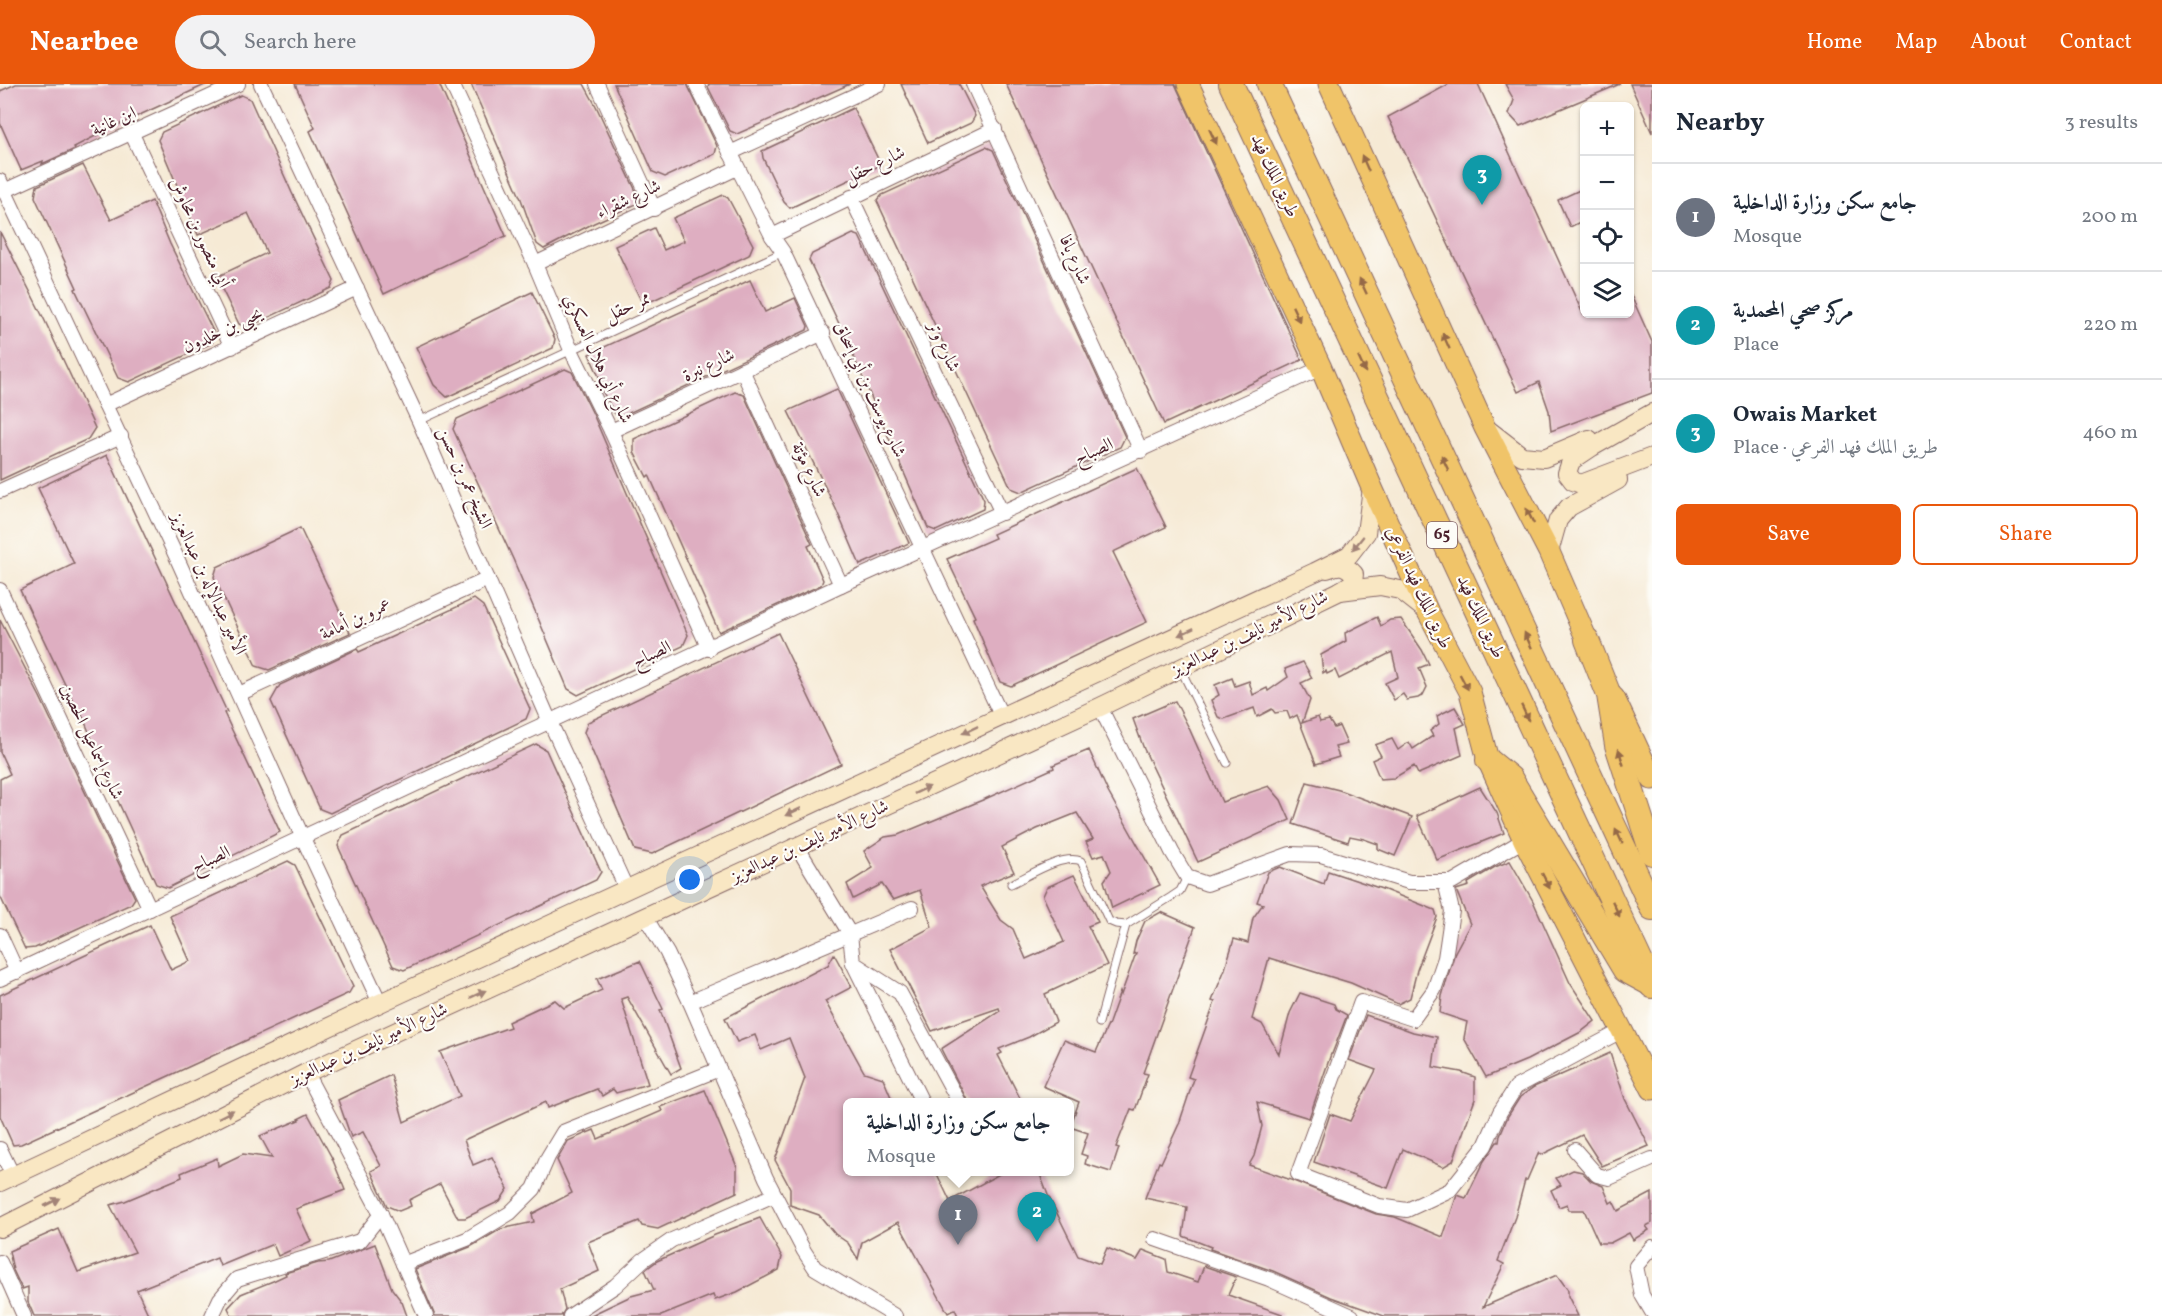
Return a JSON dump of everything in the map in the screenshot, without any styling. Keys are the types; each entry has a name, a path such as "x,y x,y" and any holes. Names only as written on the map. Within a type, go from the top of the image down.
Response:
{"highway":[{"name":"طريق الملك فهد","path":"1231,84 1652,985"},
{"name":"طريق الملك فهد","path":"1269,84 1652,908"},
{"path":"1587,640 1609,695 1617,745 1652,853"},
{"path":"1488,760 1510,778 1625,970 1652,985"}],"main road":[{"name":"طريق الملك فهد الفرعي","path":"1188,84 1321,368 1428,612 1470,692 1488,760 1524,840 1652,1089"},
{"path":"1329,84 1485,428 1549,552 1652,779"}],"street":[{"name":"ابن غانية","path":"2,186 132,134 238,84"},
{"name":"الشيخ عمر بن حسن","path":"261,84 420,421 550,722 627,890"},
{"name":"شارع أبي هلال العسكري","path":"452,84 709,649"},
{"path":"597,84 654,209"},
{"name":"شارع يوسف بن أبي إسحاق","path":"696,84 823,333 1001,715"},
{"path":"730,153 879,84"},
{"name":"شارع يافا","path":"973,84 1141,451"},
{"name":"شارع حقل","path":"772,236 995,129"},
{"name":"أبي منصور بن محاوش","path":"132,134 232,347"},
{"name":"شارع شقراء","path":"535,264 738,168"},
{"name":"الأمير عبدالإله بن عبدالعزيز","path":"2,186 121,436 380,1003"},
{"name":"شارع وتر","path":"851,197 1002,513"},
{"name":"يحيى بن خلدون","path":"105,405 357,288"},
{"name":"شارع نبرة","path":"611,431 823,333"},
{"name":"الصباح","path":"0,979 302,836 709,649 841,585 1321,368"},
{"name":"شارع مؤتة","path":"742,370 841,585"},
{"path":"1485,428 1522,456 1544,458 1652,413"},
{"path":"1652,413 1578,456 1571,461 1567,473 1573,481 1581,484 1652,459"},
{"path":"0,491 121,436"},
{"path":"1549,552 1558,520 1569,507 1652,459"},
{"name":"شارع الأمير نايف بن عبدالعزيز","path":"6,1179 1001,715 1315,572 1348,555 1366,533 1372,488"},
{"path":"1315,572 1338,565 1346,566 1354,574 1353,583 1340,591"},
{"name":"عمرو بن أمامة","path":"239,694 488,579"},
{"name":"شارع الأمير نايف بن عبدالعزيز","path":"0,1228 306,1073 798,848 1100,707 1340,591 1380,586 1400,590 1428,612"},
{"name":"شارع إسماعيل الحصين","path":"0,590 150,909"},
{"path":"1100,707 1172,852 1187,877 1206,884 1290,854 1321,855 1409,882 1452,882 1524,840"},
{"path":"798,848 850,934 853,963 920,1098"},
{"path":"1445,882 1452,911 1445,958 1434,990 1413,1019 1361,1002 1298,1174 1379,1206 1407,1210 1450,1190 1485,1146 1500,1112 1516,1087 1623,1030"},
{"path":"690,1002 912,908"},
{"path":"646,918 667,953 774,1195 804,1251 815,1268 895,1316"},
{"path":"0,935 17,972"},
{"path":"853,963 900,993 957,1098"},
{"path":"403,1264 467,1239 510,1213 534,1189 548,1157 563,1132 719,1069"},
{"path":"306,1073 381,1214 426,1316"},
{"path":"0,1149 6,1179"},
{"path":"1575,1150 1597,1175 1609,1178 1652,1159"},
{"path":"570,1316 615,1286 643,1260 672,1240 774,1195"},
{"path":"212,1316 220,1299 237,1279 360,1241 381,1214"},
{"path":"1155,1239 1269,1279 1352,1316"},
{"path":"1652,1247 1636,1266 1642,1295 1652,1312"},
{"path":"0,1262 24,1316"}],"lane":[{"name":"ممر حقل","path":"420,421 783,252"},
{"path":"1180,668 1227,763"},
{"path":"1011,884 1063,860 1081,861 1109,921 1126,925 1172,897 1179,891 1187,877"},
{"path":"1099,1023 1126,925"}],"building":[{"path":"16,84 207,84 107,130 74,147 75,149 42,164 43,161 21,170 0,123 0,91"},
{"path":"295,84 439,84 506,236 384,294 310,131 315,128"},
{"path":"471,84 584,84 641,202 544,249 537,244 521,199"},
{"path":"614,84 687,84 717,146 715,154 665,177 653,172"},
{"path":"709,84 850,84 737,134 730,131 708,87"},
{"path":"901,84 959,84 975,116 971,123 928,143"},
{"path":"1006,84 1175,84 1302,360 1164,424"},
{"path":"1449,84 1478,84 1580,307 1580,318 1634,318 1634,302 1652,342 1652,393 1551,431 1549,411 1539,382 1518,392 1388,117"},
{"path":"1505,84 1620,84 1520,126 1509,114 1514,100"},
{"path":"1630,84 1652,84 1652,133"},
{"path":"241,95 250,99 334,281 331,288 246,328 239,324 216,277 267,253 248,213 198,235 158,140 162,132"},
{"path":"853,108 881,165 790,208 784,202 763,158 762,151"},
{"path":"986,147 993,150 1125,437 1120,447 1021,492 1011,488 877,201 882,195"},
{"path":"83,165 111,220 152,201 170,244 215,335 212,343 129,382 118,378 75,289 77,288 35,197 37,186"},
{"path":"1580,190 1580,222 1570,227 1558,200"},
{"path":"723,195 728,198 753,245 749,255 643,305 615,246 654,228 664,250 684,241 673,218"},
{"path":"0,232 95,428 88,439 0,480"},
{"path":"853,234 859,236 984,500 983,509 936,531 928,528 809,260 812,254"},
{"path":"750,280 765,312 795,298 808,326 807,330 620,417 615,414 600,387 604,388 589,354"},
{"path":"532,292 555,339 553,348 447,397 434,385 416,347"},
{"path":"565,369 572,372 593,414 688,635 683,646 578,695 568,689 513,559 453,429 457,419"},
{"path":"837,389 909,543 860,565 836,509 788,411"},
{"path":"735,392 744,395 812,544 808,546 823,580 821,585 719,632 649,475 647,477 634,452 634,439"},
{"path":"107,455 227,712 224,713 280,832 168,888 156,884 82,715 80,716 20,590 74,564 38,488"},
{"path":"1137,468 1166,527 1113,552 1147,622 1011,686 1000,682 973,618 975,617 947,559 995,538 993,534"},
{"path":"300,528 350,633 269,670 256,666 214,577 217,567"},
{"path":"474,599 483,606 530,709 526,719 330,813 320,809 271,701 280,685 357,649 359,652"},
{"path":"1377,617 1381,626 1390,620 1401,619 1422,650 1429,664 1419,668 1427,687 1423,695 1418,698 1407,700 1403,694 1394,700 1385,683 1398,677 1392,652 1339,679 1335,670 1327,674 1326,671 1323,673 1321,655 1346,641 1345,633"},
{"path":"0,620 40,697 135,898 131,904 35,948 25,949 0,896 0,779 10,774 0,752"},
{"path":"778,633 841,764 652,854 635,850 584,732 588,722"},
{"path":"1303,662 1312,678 1301,683 1310,700 1302,723 1318,717 1320,722 1329,720 1334,728 1339,726 1347,744 1335,747 1339,757 1316,764 1297,715 1290,719 1287,711 1275,713 1272,709 1257,717 1254,708 1224,719 1218,717 1211,700 1219,695 1215,685 1232,678 1235,686 1249,681 1253,695 1267,688 1268,691 1288,677 1285,669"},
{"path":"1175,701 1222,802 1269,786 1281,800 1290,820 1198,862 1144,749 1133,719"},
{"path":"1455,707 1465,724 1456,728 1462,755 1418,774 1414,766 1394,778 1380,779 1372,760 1381,756 1375,745 1392,739 1398,750 1409,742 1413,749 1433,736 1430,731 1439,724 1437,716"},
{"path":"536,744 546,750 601,872 596,880 404,970 393,966 338,846 343,835"},
{"path":"1089,750 1108,792 1160,885 1112,908 1104,881 1111,871 1104,854 1093,857 1086,842 1093,839 1077,813 1037,829 1002,847 1014,872 980,886 1001,920 1013,929 1026,959 1064,942 1043,896 1047,887 1074,875 1098,922 1088,926 1107,965 1045,994 1056,1022 1029,1037 999,1049 1002,1053 998,1055 1020,1098 966,1098 941,1049 1000,1011 999,1008 932,1031 890,949 932,927 920,890 893,900 882,884 853,899 847,884 873,868 864,851 885,837 898,835 985,799 1054,768 1053,765"},
{"path":"1307,782 1339,790 1412,817 1395,856 1378,849 1378,844 1364,839 1350,836 1348,842 1293,824"},
{"path":"1480,787 1497,813 1504,833 1437,860 1417,816"},
{"path":"288,861 295,865 353,986 349,993 21,1144 13,1145 0,1116 0,995 150,925 171,970 190,961 170,916"},
{"path":"1510,861 1533,901 1570,983 1595,1021 1581,1032 1527,1060 1486,1077 1464,1038 1467,1022 1440,1013 1442,996 1455,952 1470,924 1456,890 1469,886 1468,883"},
{"path":"1280,867 1324,884 1328,871 1435,910 1437,917 1417,970 1410,998 1398,1004 1351,983 1269,958 1252,1019 1262,1024 1279,1054 1290,1013 1300,993 1334,1004 1336,1009 1347,1015 1309,1118 1257,1102 1262,1126 1254,1156 1249,1165 1376,1214 1395,1217 1443,1237 1457,1195 1466,1198 1484,1161 1499,1142 1508,1116 1520,1097 1534,1087 1610,1053 1625,1099 1649,1146 1602,1166 1582,1135 1541,1155 1539,1152 1525,1180 1515,1217 1498,1261 1504,1264 1483,1307 1557,1275 1568,1290 1568,1296 1578,1316 1384,1316 1331,1297 1273,1271 1210,1249 1211,1247 1183,1236 1187,1207 1145,1198 1159,1162 1161,1163 1179,1124 1194,1079 1188,1077 1215,1002 1212,1001 1234,939 1248,943 1253,918 1263,904 1257,902 1268,872"},
{"path":"1161,912 1195,927 1143,1073 1148,1074 1135,1110 1131,1109 1116,1147 1119,1148 1111,1172 1085,1164 1087,1156 1081,1154 1088,1133 1074,1128 1074,1116 1079,1102 1043,1086 1064,1040 1096,1052 1120,992 1121,995 1136,953 1133,954 1136,941 1145,921"},
{"path":"834,954 852,987 825,1001 864,1072 883,1078 891,1098 843,1098 843,1176 938,1176 950,1201 996,1176 1041,1176 1078,1256 1100,1264 1107,1248 1137,1260 1143,1250 1166,1259 1168,1272 1198,1282 1204,1266 1236,1277 1228,1295 1282,1314 1281,1316 958,1316 955,1309 948,1313 898,1222 862,1242 858,1259 848,1243 835,1234 819,1215 790,1205 790,1188 775,1160 805,1078 789,1038 761,1050 755,1035 737,1042 725,1018 828,965"},
{"path":"640,961 663,1009 660,1010 681,1068 671,1074 627,997 621,999 648,1084 616,1093 613,1089 602,1096 597,1089 548,1108 546,1102 464,1140 473,1165 492,1157 508,1189 500,1201 465,1218 458,1218 440,1184 409,1200 411,1206 399,1211 387,1206 371,1171 381,1166 363,1132 351,1137 338,1100 391,1075 404,1122 460,1096 440,1052 510,1027 508,1022 555,1000 564,1008 602,990 597,979"},
{"path":"1366,1015 1413,1032 1437,1037 1433,1067 1475,1077 1475,1099 1453,1161 1443,1167 1403,1149 1388,1188 1314,1162 1330,1114 1350,1121 1376,1070 1349,1060"},
{"path":"705,1090 737,1167 737,1192 658,1229 642,1226 639,1221 588,1242 599,1271 560,1289 565,1309 561,1316 435,1316 415,1269 470,1247 501,1229 534,1222 532,1214 572,1193 557,1160 568,1141 594,1130 598,1139 662,1111 660,1107"},
{"path":"308,1114 332,1158 345,1190 296,1209 311,1241 278,1256 273,1244 220,1266 217,1258 137,1290 149,1316 34,1316 28,1302 28,1287 22,1289 13,1270 9,1251 59,1229 78,1272 135,1252 110,1205 182,1177 181,1173 217,1158 218,1166 243,1154 272,1158 260,1136"},
{"path":"1573,1170 1582,1172 1591,1181 1603,1186 1610,1203 1613,1201 1618,1211 1652,1193 1652,1223 1646,1226 1649,1230 1633,1240 1629,1233 1610,1243 1599,1243 1584,1210 1569,1210 1567,1204 1559,1207 1551,1190 1561,1185 1556,1178"},
{"path":"760,1218 782,1257 779,1270 737,1292 715,1300 713,1295 661,1316 589,1316 631,1296 654,1290 645,1270 657,1261"},
{"path":"375,1244 392,1289 402,1302 407,1316 232,1316 228,1308 241,1294 286,1275 285,1273 329,1262"}],"place":[{"name":"Owais Market","path":"1482,205"},
{"name":"مركز صحي المحمدية","path":"1037,1242"},
{"name":"جامع سكن وزارة الداخلية","path":"958,1245"}]}
